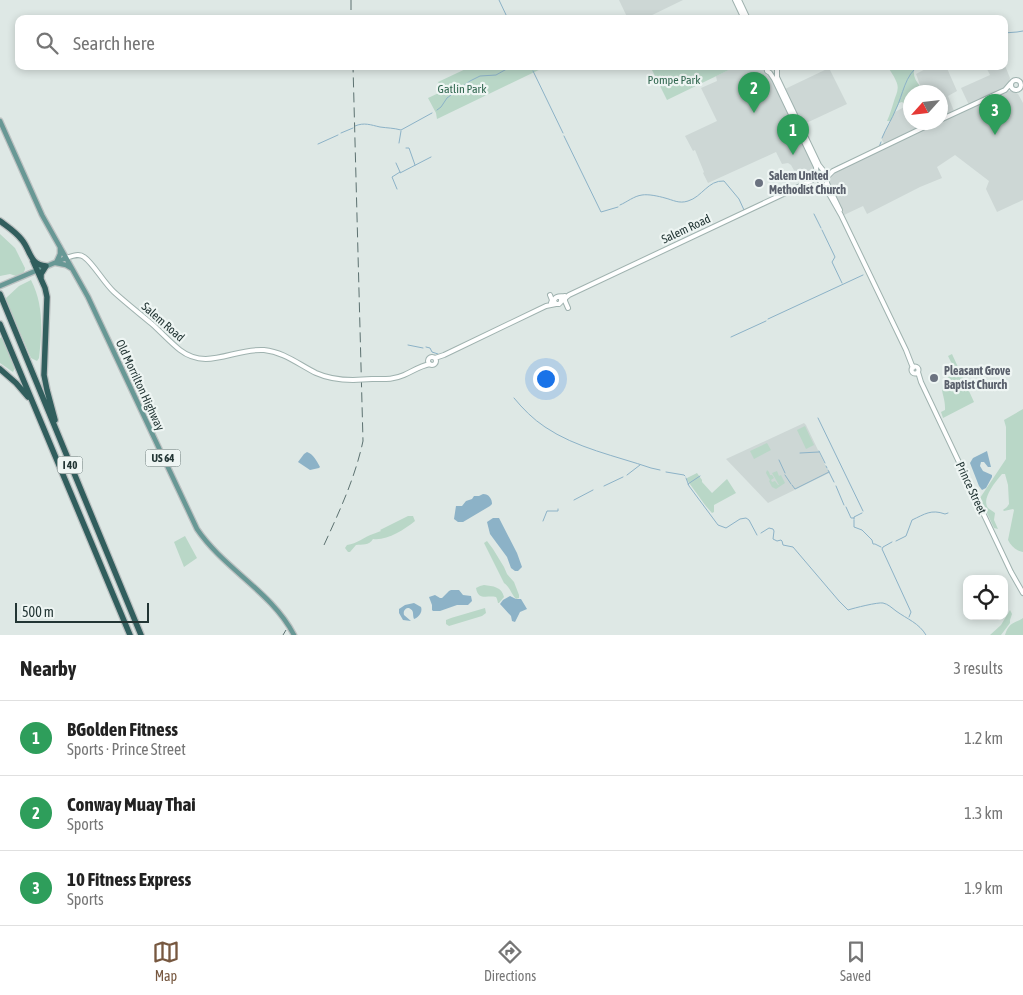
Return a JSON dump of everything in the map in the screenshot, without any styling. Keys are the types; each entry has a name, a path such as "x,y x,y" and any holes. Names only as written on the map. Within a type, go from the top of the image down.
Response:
{"highway":[{"path":"0,221 21,238 27,246 47,295 44,375 62,444"},
{"path":"33,261 38,265 46,266 41,274 42,282"},
{"name":"I 40","path":"0,294 141,635"},
{"name":"I 40","path":"0,324 130,635"},
{"path":"0,369 19,385 37,411"}],"main road":[{"path":"735,0 742,15"},
{"path":"739,0 746,15"},
{"path":"767,70 774,79 816,167 817,178 824,185 842,214"},
{"path":"770,73 775,70"},
{"path":"776,70 777,77 814,156"},
{"path":"948,116 1005,90 1014,80 1021,81 1017,89 1005,90"},
{"path":"1011,83 1015,90"},
{"path":"781,95 783,94 788,101"},
{"path":"791,115 794,116 800,125"},
{"name":"Old Morrilton Highway","path":"0,121 42,215 88,297 197,529 208,543 278,610 294,635"},
{"path":"820,181 825,180 833,171 918,130"},
{"path":"806,147 810,149 812,155 824,171 827,183 842,214"},
{"path":"817,174 824,171 833,171"},
{"name":"Salem Road","path":"60,246 67,252 80,255 86,259 114,292 188,355 209,360 245,351 268,351 292,358 320,375 335,379 388,379 396,378 429,363 435,364 436,359 554,302 555,298 564,298 811,181 817,174"},
{"name":"Salem Road","path":"811,181 820,181"},
{"name":"Prince Street","path":"842,214 914,368 918,369 916,373 1004,558 1023,593"},
{"path":"56,263 60,254 60,246"},
{"path":"0,286 76,255"},
{"path":"72,268 70,260 76,255"},
{"path":"56,263 72,268"},
{"path":"550,295 554,302"},
{"path":"564,298 568,308"}],"shaded area":[{"path":"619,0 683,0 652,15 626,15"},
{"path":"729,70 764,70 771,78 815,168 813,177 809,180 805,170 795,172 788,163 782,164 776,152 708,183 695,150 693,151 685,136 717,121 701,88 717,81 716,76"},
{"path":"825,70 830,70 847,104 802,125 785,89"},
{"path":"924,70 948,70 957,91 948,96 948,85 920,85 916,74"},
{"path":"988,70 1007,70 1010,78 1009,83 1006,87 969,105 961,88 990,75"},
{"path":"1012,91 1018,94 1023,103 1023,200 997,212 986,189 989,181 955,155 937,167 942,178 867,214 863,206 844,215 828,183 829,176 923,130 948,130 948,118 994,96"},
{"path":"948,96 954,111 948,114"},
{"path":"903,108 903,130 916,130 885,144 882,137 895,112"},
{"path":"804,423 829,473 768,503 726,459"}],"green space":[{"name":"Gatlin Park","path":"464,70 539,70 437,119 428,98 443,91 438,82"},
{"name":"Pompe Park","path":"652,70 729,70 667,100"},
{"path":"890,70 914,70 914,77 919,85 903,85 903,103 899,103 891,121 887,121 897,94 898,87"},
{"path":"0,234 15,248 25,268 21,274 16,276 10,274 0,276"},
{"path":"31,280 38,299 41,319 40,348 37,361 31,358 6,300 19,286"},
{"path":"2,337 15,368 13,372 0,363 0,338"},
{"path":"952,354 974,402 943,418 941,412 945,410 945,404 942,385 954,374 954,368 948,356"},
{"path":"1023,409 1023,552 1014,548 1008,540 1014,510 1003,510 1009,504 1008,485 1005,474 1002,474 993,485 986,500 988,508 995,513 994,520 998,529 994,528 980,498 1006,459 1006,427 1004,420"},
{"path":"805,426 814,445 806,449 797,430"},
{"path":"767,443 771,450 754,459 750,451"},
{"path":"767,470 774,478 771,480 772,482 775,481 779,485 772,473 777,471 785,483 776,489 772,487 766,473"},
{"path":"697,473 712,493 727,479 736,493 714,505 714,512 712,513 687,480 687,478"},
{"path":"408,516 413,516 415,521 395,534 373,539 367,544 356,545 350,552 345,548 347,545 381,531"},
{"path":"185,536 197,558 184,567 174,542"},
{"path":"487,541 514,582 519,598 516,599 504,583 484,543"},
{"path":"484,585 501,591 504,597 499,603 496,597 483,597 479,595 476,588"},
{"path":"485,608 486,613 482,616 449,626 446,624 446,620"},
{"path":"1010,610 1012,614 1010,623 1001,635 990,635 1004,620 1008,620"},
{"path":"1023,618 1023,635 1005,635 1010,625"}],"water":[{"path":"987,451 991,467 988,467 984,462 981,462 980,466 983,471 992,475 992,477 986,488 982,490 970,463 973,458"},
{"path":"307,452 315,458 319,468 310,470 298,462"},
{"path":"483,494 491,499 492,504 490,506 463,522 458,522 454,519 456,506 462,506 474,496"},
{"path":"493,518 499,518 517,553 522,567 518,571 511,568 507,557 490,534 487,522"},
{"path":"451,590 459,590 463,595 471,596 472,601 468,605 457,605 440,611 433,611 429,597 435,595 442,598"},
{"path":"510,596 521,599 527,609 520,612 515,622 512,621 511,616 500,604"},
{"path":"414,603 421,607 420,614 414,619 412,610 406,609 404,615 411,621 403,620 399,609"}],"waterway":[{"path":"499,0 506,15"},
{"path":"1008,33 1023,31"},
{"path":"437,110 447,98 470,81 480,76 496,75 505,70"},
{"path":"882,138 907,79 914,70"},
{"path":"533,71 563,133"},
{"path":"355,126 368,124 401,130 432,113"},
{"path":"341,133 353,128"},
{"path":"399,143 401,131"},
{"path":"318,144 338,135"},
{"path":"564,136 601,212 618,207"},
{"path":"869,152 879,147 881,142"},
{"path":"406,148 409,148 415,165"},
{"path":"854,159 863,155"},
{"path":"400,172 431,157"},
{"path":"836,167 851,160"},
{"path":"396,163 400,172 392,177 397,189"},
{"path":"783,190 787,179 804,171"},
{"path":"620,205 644,195 685,202 693,199 714,183 724,181 739,199 744,210"},
{"path":"814,214 821,228"},
{"path":"822,230 835,257 832,262 842,283"},
{"path":"768,319 863,275"},
{"path":"731,337 766,321"},
{"path":"408,345 423,348"},
{"path":"426,347 438,354"},
{"path":"514,398 528,414 541,424 570,441 596,451 660,470"},
{"path":"818,418 863,511"},
{"path":"819,451 825,463"},
{"path":"800,453 819,452"},
{"path":"779,460 785,473"},
{"path":"627,475 640,465"},
{"path":"828,470 834,482"},
{"path":"666,472 685,476"},
{"path":"792,485 795,489 829,472"},
{"path":"785,475 791,484"},
{"path":"688,484 700,476"},
{"path":"604,486 623,477"},
{"path":"686,478 689,486 718,525 726,528 740,519 746,518 757,535"},
{"path":"836,486 844,505"},
{"path":"574,500 593,490"},
{"path":"846,507 851,518 854,518"},
{"path":"543,521 547,511 558,511 558,509"},
{"path":"896,541 906,536 912,520 932,512 948,513"},
{"path":"854,519 854,517 862,513"},
{"path":"854,520 854,527 862,530 872,540 873,544 881,547"},
{"path":"761,533 769,528 773,529 773,539 781,540 783,545 793,547 848,610 871,604 885,604 916,624 926,635"},
{"path":"892,542 882,549 911,612 909,617"}],"railway":[{"path":"351,0 351,15"},
{"path":"324,545 351,481 363,441 353,70"},
{"path":"283,635 286,630"}],"place":[{"name":"Conway Muay Thai","path":"754,113"},
{"name":"10 Fitness Express","path":"995,135"},
{"name":"BGolden Fitness","path":"793,155"},
{"name":"Salem United Methodist Church","path":"759,183"},
{"name":"Pleasant Grove Baptist Church","path":"934,378"}]}
